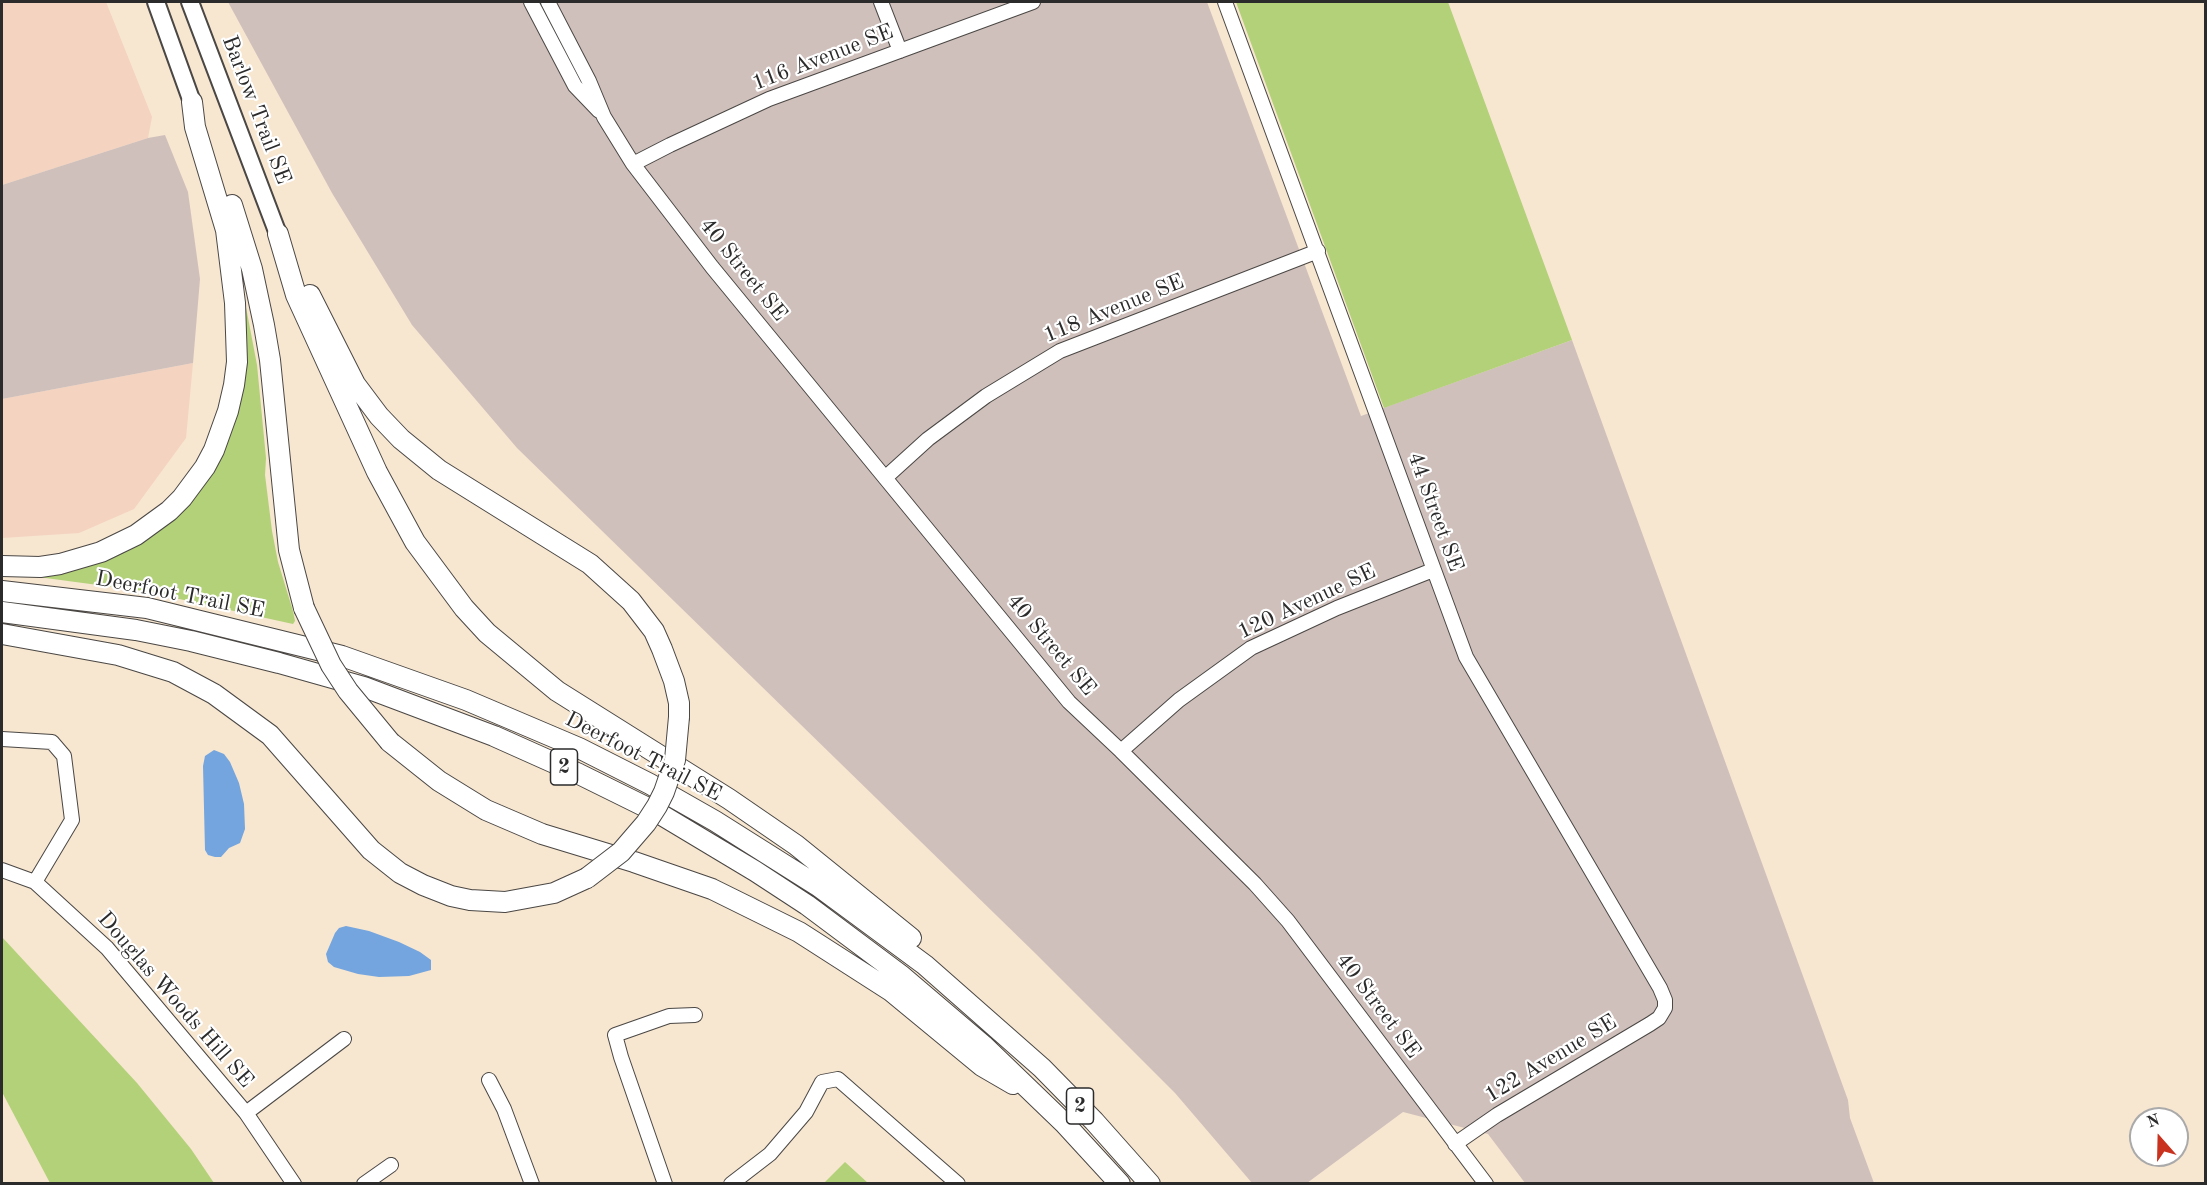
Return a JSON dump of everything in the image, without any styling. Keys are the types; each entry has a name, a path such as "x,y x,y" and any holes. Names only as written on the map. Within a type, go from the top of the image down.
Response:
{"highway":[{"path":"2,566 40,567 60,564 101,552 136,535 182,498 205,467 214,450 228,411 234,384 237,362 235,303 226,230 195,128 192,102"},
{"path":"192,102 203,122 226,188 252,269 258,296 270,360 289,550 304,608 331,665 348,691 390,742 432,776 486,810 542,834 712,889 799,932 891,991 982,1066 1042,1101"},
{"path":"2,634 118,655 173,672 214,694 270,735 371,850 400,873 451,896 470,900 505,902 554,893 587,878 621,852 641,830 664,792 675,760 679,717 679,703 674,681 654,631 631,601 590,564 440,470 401,439 379,416 354,384 278,234"},
{"path":"278,234 296,295 377,472 415,542 464,608 487,633 557,691 729,799 795,845 937,959 1005,1034"},
{"name":"Deerfoot Trail SE","path":"2,591 147,608 342,656 428,685 541,731 650,784 715,821 818,886 925,965 1042,1068 1150,1184"},
{"name":"Deerfoot Trail SE","path":"2,612 136,630 279,663 364,687 494,736 660,814 755,871 859,942 983,1044 1042,1101 1120,1184"}],"main road":[{"path":"156,2 192,102"},
{"name":"Barlow Trail SE","path":"190,2 278,234"},
{"path":"202,2 211,30 210,50"}],"street":[{"name":"40 Street SE","path":"531,2 575,86 604,117"},
{"name":"40 Street SE","path":"548,2 589,81 604,117 633,164 713,268 1069,702 1255,884 1288,921 1486,1184"},
{"path":"881,2 900,51"},
{"name":"116 Avenue SE","path":"633,164 769,99 1033,2"},
{"name":"44 Street SE","path":"1225,2 1466,657 1660,988 1665,1000 1665,1008"},
{"name":"118 Avenue SE","path":"885,478 928,439 986,396 1060,351 1318,251"},
{"name":"120 Avenue SE","path":"1121,751 1179,700 1251,648 1336,608 1433,570"},
{"path":"2,739 52,742 64,756 72,820 34,882"},
{"name":"Douglas Woods Hill SE","path":"2,870 34,882 107,948 246,1113 294,1184"},
{"name":"122 Avenue SE","path":"1455,1144 1497,1115 1650,1024 1659,1018 1665,1008"},
{"path":"665,1184 615,1035 669,1016 695,1015"},
{"path":"246,1113 344,1039"},
{"path":"731,1184 770,1154 806,1112 822,1082 838,1079 958,1184"},
{"path":"489,1080 504,1109 532,1184"},
{"path":"364,1184 391,1165"}],"shaded area":[{"path":"2,2 106,2 152,117 148,138 2,185"},
{"path":"228,2 1207,2 1361,416 1572,340 1848,1100 1850,1118 1874,1183 1525,1183 1488,1134 1403,1112 1307,1183 1252,1183 1175,1093 1036,954 517,448 412,325 332,193"},
{"path":"165,135 188,192 200,279 193,363 2,399 2,185 148,138"},
{"path":"193,363 186,438 134,509 79,533 2,538 2,399"}],"green space":[{"path":"1236,2 1448,2 1572,340 1384,408"},
{"path":"240,302 245,302 257,365 266,458 265,475 272,531 278,562 293,611 295,621 293,624 143,591 38,577 38,573 112,555 213,461"},
{"path":"2,937 137,1083 191,1149 214,1183 50,1183 2,1092"},
{"path":"845,1162 868,1183 824,1183"}],"water":[{"path":"214,750 224,754 230,762 239,783 244,804 245,829 240,843 229,848 221,857 208,855 205,850 203,766 205,756"},
{"path":"346,926 369,931 420,952 431,960 431,970 409,976 379,977 334,967 328,962 326,954 335,933 339,928"}]}
